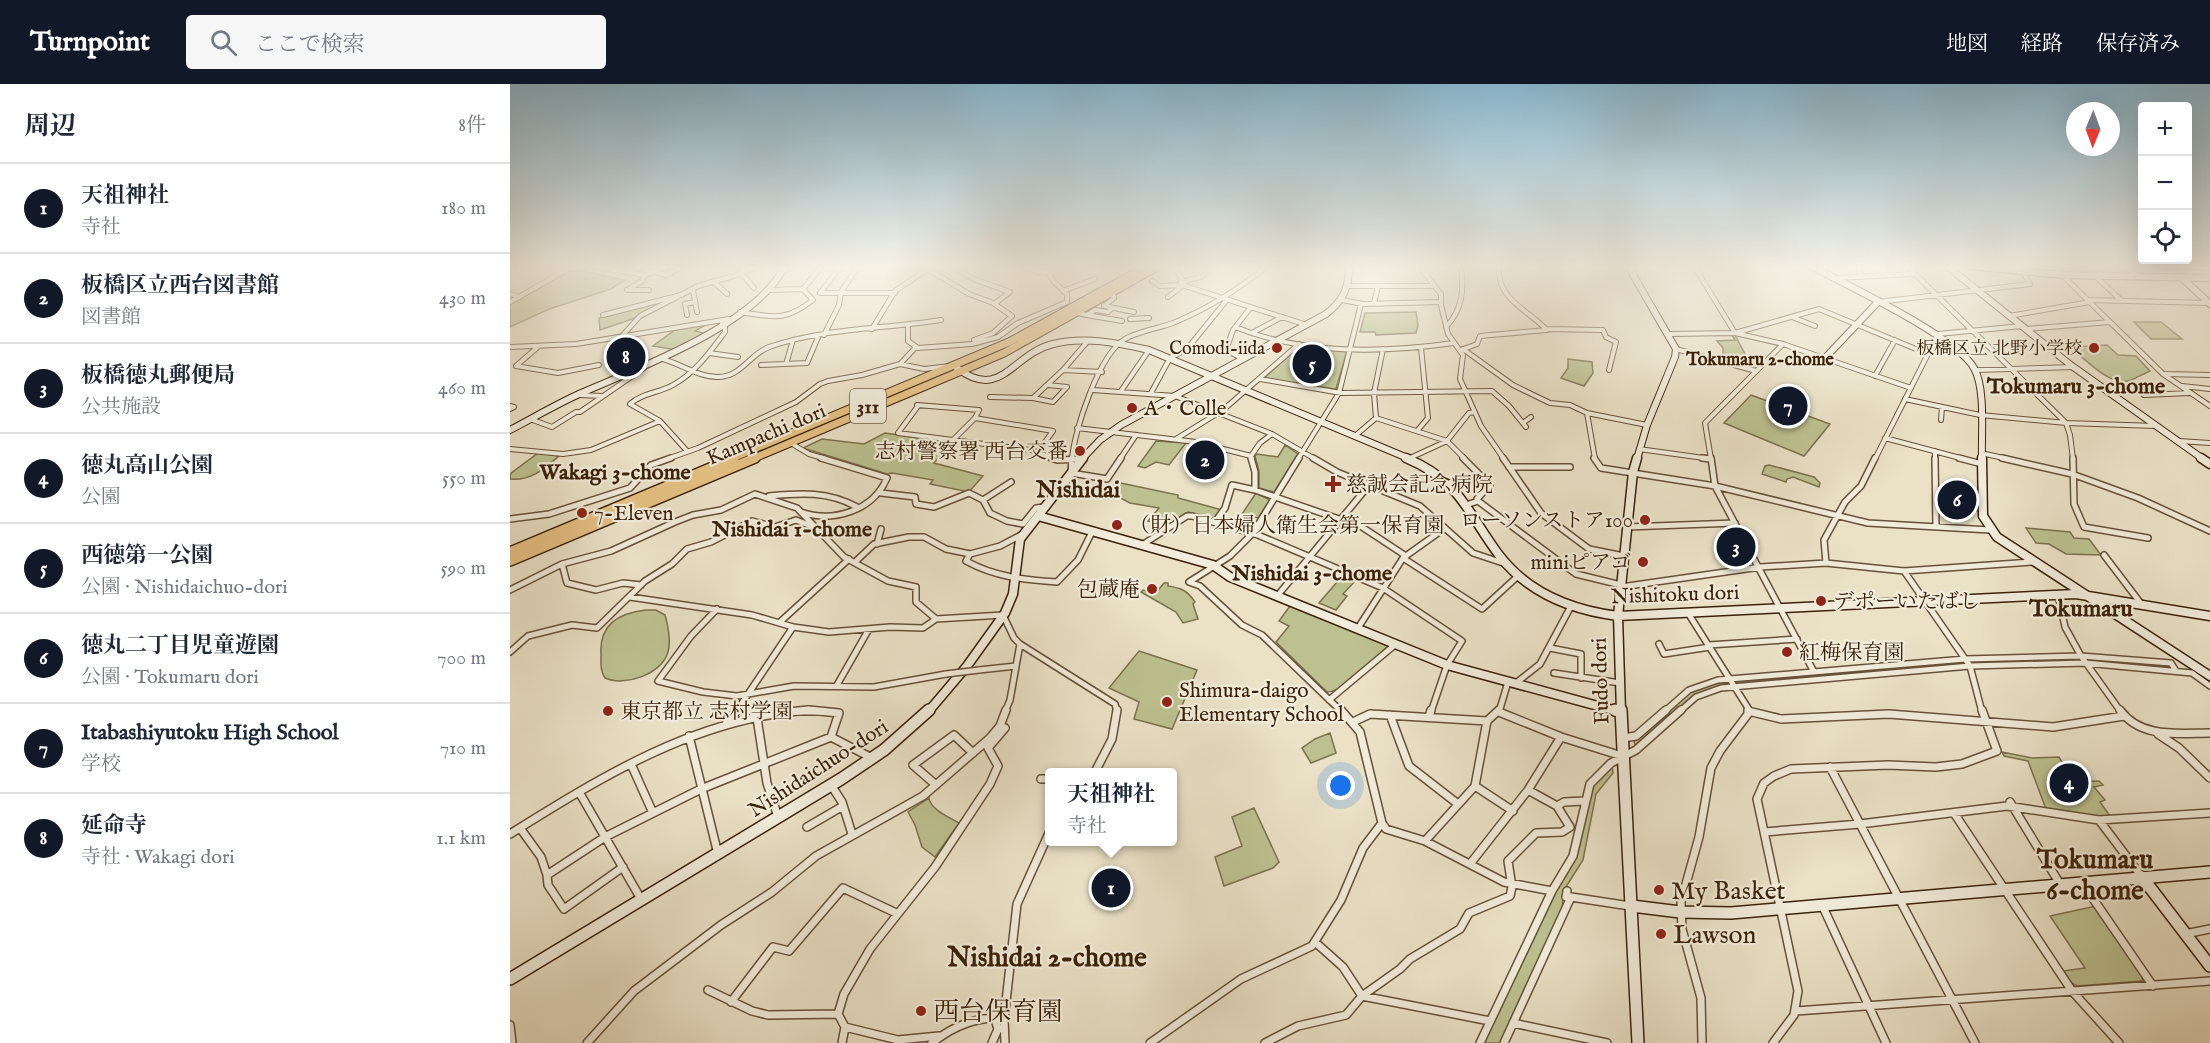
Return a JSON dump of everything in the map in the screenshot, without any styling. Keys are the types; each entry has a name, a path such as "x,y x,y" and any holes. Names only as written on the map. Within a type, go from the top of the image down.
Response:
{"main road":[{"name":"Kampachi dori","path":"664,494 957,369 1023,339 1073,311"},
{"path":"510,556 664,494 787,437 957,369 1075,311"},
{"name":"Kampachi dori","path":"664,494 922,388 957,369"},
{"path":"576,531 616,510 794,445 922,388"},
{"path":"576,531 613,520 664,494"}],"street":[{"path":"603,315 621,311"},
{"path":"622,336 640,316 650,311"},
{"path":"686,311 687,315"},
{"path":"510,430 579,395 663,359 740,312 782,318 791,316 798,311"},
{"path":"761,365 807,363 835,311"},
{"path":"872,329 884,311"},
{"path":"948,346 986,337 1012,316 1004,311"},
{"path":"908,327 908,340 916,347 972,344 992,339 1018,323 1047,311"},
{"path":"1079,311 1087,315 1122,321"},
{"path":"1087,315 1094,311"},
{"path":"1124,311 1134,312"},
{"path":"953,440 975,418 979,410 918,406 898,433 1038,452 1057,460 1077,459 1077,428 1093,390 1118,344 1125,339 1178,322 1202,311"},
{"path":"1151,393 1170,358 1187,349 1217,311"},
{"path":"1244,359 1226,350 1235,327 1248,311"},
{"path":"1263,311 1307,325"},
{"name":"Nishidaichuo-dori","path":"510,979 874,759 918,724 949,691 1003,615 1010,602 1016,579 1018,546 1024,532 1071,473 1077,459 1112,431 1330,311"},
{"path":"1359,311 1339,393 1253,533 1230,556 1189,582 1200,586 1242,625 1262,636 1353,722 1360,732 1382,823 1386,828 1425,841 1514,885 1552,891"},
{"path":"1443,311 1446,327 1454,343 1520,389 1550,403 1570,405 1587,413 1647,425"},
{"path":"1446,327 1459,311"},
{"path":"1523,311 1542,323 1546,329"},
{"path":"1655,311 1676,349 1756,371"},
{"path":"1721,311 1735,333"},
{"path":"1735,333 1813,311"},
{"path":"1823,311 1928,354"},
{"path":"1825,358 1870,311"},
{"path":"1894,311 1937,335 1957,350 1976,370 1979,382 1983,516 1990,530 2009,547 2210,676"},
{"path":"1953,311 2066,423 2073,447 2072,474 2078,520 2085,528 2149,540 2145,531"},
{"path":"2004,311 2074,367 2210,464"},
{"path":"2009,315 2033,311"},
{"path":"2098,311 2163,374 2210,406"},
{"path":"1252,333 1283,317"},
{"path":"1792,317 1815,326"},
{"path":"1130,319 1149,318"},
{"path":"510,347 576,344 729,319"},
{"path":"663,359 717,377 734,374 746,366 748,360 758,351 793,340 872,329 908,327 941,320"},
{"path":"1826,563 1824,540 1845,502 1861,486 1937,335 1972,330 2110,322"},
{"path":"687,451 660,422 630,404 642,396 672,385 695,370 725,332 725,325 722,324"},
{"path":"1235,327 1276,341 1350,350 1421,348 1454,343"},
{"path":"1461,350 1477,344 1480,336 1546,329 1603,330 1606,337 1616,342 1609,370"},
{"path":"1669,334 1735,333 1784,344 1911,388"},
{"path":"786,364 793,340"},
{"path":"1875,376 1894,340"},
{"path":"1033,398 1063,370 1070,358 1087,342"},
{"name":"Nishitoku dori","path":"957,369 975,380 993,380 1008,374 1039,349 1062,343 1118,344 1149,350 1170,358 1410,458 1449,481 1469,504 1489,541 1518,576 1541,594 1570,608 1618,616 2085,595 2210,616"},
{"path":"1176,439 1220,413 1299,344"},
{"path":"1784,344 1705,423 1715,486 1814,672"},
{"path":"539,346 516,366 543,374 598,366"},
{"path":"900,364 916,347"},
{"path":"1416,431 1428,418 1421,348"},
{"name":"Fudo dori","path":"1638,1043 1622,756 1618,616 1633,472 1647,425 1675,357 1676,349"},
{"path":"1121,391 1149,350"},
{"path":"1376,418 1374,393 1383,350"},
{"path":"1461,350 1463,358 1460,379 1481,426 1546,517 1589,549 1624,556"},
{"path":"710,353 738,357"},
{"path":"510,519 549,514 630,488 651,465 796,402 820,384 900,364 924,369 957,369"},
{"path":"1976,370 2074,367"},
{"path":"530,419 552,427 576,412 580,412 644,368"},
{"path":"1063,370 1102,372"},
{"path":"2163,374 2210,375"},
{"path":"1260,379 1339,393 1496,392 1524,425 1531,417"},
{"path":"990,397 1033,398 1056,402 1066,387 1048,385"},
{"path":"2181,386 2210,389"},
{"path":"1093,390 1175,396 1272,434 1337,472 1420,506 1473,553 1507,564"},
{"path":"2144,395 2190,393"},
{"path":"579,395 602,396"},
{"path":"1905,399 1980,415 2066,423 2156,426"},
{"path":"1941,420 1942,407"},
{"path":"1410,458 1447,441 1469,413 1475,412"},
{"path":"1587,413 1595,461 1601,468 1715,486 1868,523 1990,530"},
{"path":"975,418 1053,431 1038,452"},
{"path":"1376,418 1447,441 1490,485 1477,499 1478,501"},
{"path":"1356,435 1376,418"},
{"path":"510,449 563,454 591,450 660,422"},
{"path":"1077,428 1176,439 1251,456"},
{"path":"1255,490 1251,456 1260,443 1272,434"},
{"path":"1071,473 1107,479 1136,435"},
{"path":"1885,438 1982,464"},
{"path":"2177,441 2210,443"},
{"path":"794,445 809,454 887,478 881,493 866,505 857,507 844,515 828,519 800,512"},
{"path":"1639,449 1710,459"},
{"path":"1935,451 1936,527"},
{"path":"1981,453 2072,474 2138,498 2210,531"},
{"path":"1509,467 1570,467"},
{"path":"983,500 1011,482"},
{"path":"1278,595 1370,484"},
{"path":"1215,522 1225,508 1232,485 1255,490 1369,530 1482,609 1518,576"},
{"path":"764,496 810,492 848,502 857,507"},
{"path":"881,493 915,497 916,504 934,507 969,493 983,500 990,513 1007,521 1023,524 1036,508 1044,507"},
{"path":"510,590 562,564 611,550 693,515 721,510 751,494 784,502 796,508 852,561 888,580 916,587 916,602 936,619"},
{"path":"1469,504 1478,501"},
{"path":"1478,501 1576,574 1621,586 1760,567 1826,563 1904,571 2032,562"},
{"path":"1038,516 1213,565 1230,577 1447,665 1621,712"},
{"path":"1140,546 1187,516 1253,533 1383,588 1462,641 1447,665 1429,717"},
{"path":"510,652 528,636 572,625 597,628 641,585 672,564 687,549 711,542 752,521 776,528 785,527 796,520 816,527"},
{"path":"1627,527 1735,523"},
{"path":"1358,628 1405,557 1445,528"},
{"path":"877,544 881,529"},
{"path":"780,622 852,561 877,544 909,537 924,537 946,549 970,554 1000,546 1024,532"},
{"path":"970,554 966,561 978,569 1016,579 1057,582 1078,560 1092,532"},
{"path":"2104,555 2142,605"},
{"path":"562,564 567,583 582,588 596,590 623,583 641,585"},
{"path":"1773,1043 1796,1011 1797,984 1756,798 1759,788 1780,771 1791,768 1888,765 1936,767 1974,762 1998,751 1985,722 1970,666 1904,571"},
{"path":"2058,595 2065,627 2085,663 2124,716 2179,748 2210,778"},
{"path":"630,597 717,609 780,622 793,627 830,632 923,628 936,619 1003,615 1014,638 1020,644 1115,704 1118,709 1117,719 1106,758 1098,768"},
{"path":"1353,722 1370,714 1487,721 1499,712 1512,683 1540,664 1570,608"},
{"path":"717,609 691,636 658,681 715,695 749,694 779,687 837,685 865,687 1017,666"},
{"path":"1688,613 1735,686 1748,711 1781,719 1889,714 2053,727 2124,716"},
{"path":"726,724 749,694 793,627"},
{"path":"837,685 868,629"},
{"path":"1659,644 1664,654 1709,646 1797,639"},
{"path":"587,1043 634,990 721,925 772,892 816,856 852,834 914,802 973,753 1000,726 1010,700 1020,644"},
{"path":"1329,700 1396,644"},
{"path":"1550,648 1581,654 1581,678"},
{"path":"1622,739 1636,736 1689,690 1707,682 1730,678 1965,659 2081,656 2171,663 2176,671"},
{"path":"1480,1043 1552,891 1573,856 1586,793 1595,777 1611,763 1636,750 1696,697 1712,690 1735,686 1970,666 2085,663 2192,673 2210,686"},
{"path":"1554,674 1620,683"},
{"path":"510,834 579,792 631,764 689,736 726,724 784,711 820,709 839,713 831,737"},
{"path":"1702,1043 1701,998 1682,930 1680,912 1683,890 1699,837 1712,768 1748,711"},
{"path":"1499,712 1561,737 1622,756"},
{"path":"1390,715 1409,766 1458,804"},
{"path":"757,718 770,788 769,802 778,818"},
{"path":"1425,841 1474,786 1487,721"},
{"path":"842,1043 845,1027 838,1014 838,1008 853,976 896,913 935,867 990,784 998,766 988,748 1005,728 1000,726"},
{"path":"2157,734 2210,733"},
{"path":"936,785 913,765 954,735 973,753"},
{"path":"689,736 718,854"},
{"path":"547,875 605,837 701,789 765,761 831,737 874,759"},
{"path":"1470,864 1513,811 1561,737"},
{"path":"631,764 653,813"},
{"path":"1830,767 1975,1043"},
{"path":"831,785 843,806 852,834"},
{"path":"1474,786 1513,811"},
{"path":"1528,790 1557,806 1570,827 1578,830"},
{"path":"579,792 642,900"},
{"path":"1557,806 1564,802 1584,801"},
{"path":"1764,832 1860,824 2011,805 2098,820 2210,813"},
{"path":"2011,805 2060,884"},
{"path":"807,827 843,806"},
{"path":"1954,813 2072,991 2119,1043"},
{"path":"2098,820 2210,966"},
{"path":"1152,1042 1241,980 1312,946 1341,900 1363,848 1382,823"},
{"path":"1265,1043 1298,1026 1346,1015 1362,996 1400,969 1410,959 1460,929 1469,913 1510,896 1514,885 1508,861 1536,833 1541,831 1563,832 1570,827"},
{"path":"520,828 541,857 548,885 564,909 623,867"},
{"path":"1005,1043 1004,1019 1017,904 1045,842"},
{"path":"1504,1043 1569,894 1680,912 1731,913 2210,872"},
{"path":"2082,882 2153,986"},
{"path":"731,1002 773,947 789,951 843,888 896,913"},
{"path":"1822,905 1886,1043"},
{"path":"2185,934 2210,929"},
{"path":"1315,942 1343,967 1362,996 1490,1022"},
{"path":"1796,1011 2210,981"},
{"path":"708,990 752,1011 768,1015 838,1014"},
{"path":"932,1043 939,1036 958,1027 994,1016 1004,1019"},
{"path":"992,1043 998,1029 994,1016"},
{"path":"1513,1023 1607,1043"},
{"path":"510,1025 512,1043"},
{"path":"845,1027 898,1040 939,1036"}],"green space":[{"path":"510,311 545,311 510,327"},
{"path":"628,311 648,311 635,318 600,330 599,318"},
{"path":"1416,312 1418,325 1416,333 1376,335 1375,332 1360,332 1365,313"},
{"path":"2134,322 2161,322 2182,339 2151,339"},
{"path":"707,324 695,331 704,333 677,350 653,346 676,329"},
{"path":"1732,335 1735,335 1748,360 1745,367 1742,366 1744,359 1723,354 1723,348 1717,341 1735,340"},
{"path":"2107,345 2118,355 2136,356 2150,371 2128,381 2112,379 2097,370 2070,347"},
{"path":"1300,346 1347,351 1336,389 1267,379 1266,376"},
{"path":"1568,359 1592,362 1593,373 1584,386 1561,378 1568,368"},
{"path":"1751,395 1830,424 1804,456 1724,423"},
{"path":"885,433 952,443 934,463 983,476 969,492 930,484 933,480 887,474 803,448 822,439 864,444"},
{"path":"1156,441 1186,443 1169,465 1156,462 1145,468 1138,466"},
{"path":"1285,445 1298,454 1274,492 1259,488 1259,471 1255,456 1257,454 1278,457"},
{"path":"538,453 559,456 531,476 510,479 510,474"},
{"path":"1769,465 1814,477 1820,483 1819,487 1793,477 1787,479 1786,482 1762,474 1765,466"},
{"path":"1116,482 1178,495 1178,498 1222,510 1215,519 1188,512 1166,526 1148,521 1159,508 1130,503 1109,492"},
{"path":"1938,486 1977,497 1977,511 1938,503"},
{"path":"1256,493 1270,500 1258,518 1242,514"},
{"path":"2026,528 2070,532 2074,538 2089,539 2101,555 2066,554 2049,544 2036,543"},
{"path":"1344,574 1356,580 1343,594 1347,596 1336,610 1319,603"},
{"path":"1164,583 1189,595 1195,602 1193,604 1198,619 1183,623 1176,612 1141,592 1143,590 1155,594"},
{"path":"1290,606 1387,647 1342,687 1327,692 1276,642 1289,626 1279,621"},
{"path":"656,610 665,615 669,643 664,660 658,667 642,677 622,681 605,678 601,667 601,644 607,628 612,622 627,614"},
{"path":"1139,651 1197,670 1172,729 1134,719 1139,702 1109,688"},
{"path":"1961,661 1963,665 1738,685 1735,680"},
{"path":"1726,681 1729,685 1701,693 1689,700 1666,718 1635,748 1634,739 1682,697 1698,687"},
{"path":"1330,733 1336,753 1311,763 1302,748"},
{"path":"2002,752 2032,758 2059,757 2074,782 2099,781 2103,785 2094,787 2105,800 2100,802 2110,816 2093,816 2046,809 2028,761 2004,756"},
{"path":"1612,765 1613,773 1596,794 1583,860 1564,890 1562,910 1501,1043 1484,1043 1557,886 1574,857 1590,788"},
{"path":"929,798 937,810 959,823 935,857 922,847 908,812"},
{"path":"1254,808 1279,862 1273,868 1224,886 1215,857 1242,846 1232,817"},
{"path":"2096,906 2143,976 2142,981 2077,986 2070,982 2063,971 2085,968 2050,916"}],"place":[{"name":"Comodi-iida","path":"1277,348"},
{"name":"板橋区立 北野小学校","path":"2094,348"},
{"name":"延命寺","path":"626,357"},
{"name":"西徳第一公園","path":"1312,364"},
{"name":"Itabashiyutoku High School","path":"1788,406"},
{"name":"A・Colle","path":"1132,408"},
{"name":"志村警察署 西台交番","path":"1080,451"},
{"name":"板橋区立西台図書館","path":"1205,460"},
{"name":"慈誠会記念病院","path":"1333,484"},
{"name":"徳丸二丁目児童遊園","path":"1957,500"},
{"name":"7-Eleven","path":"582,513"},
{"name":"ローソンストア100","path":"1645,520"},
{"name":"（財）日本婦人衛生会第一保育園","path":"1117,525"},
{"name":"板橋徳丸郵便局","path":"1736,547"},
{"name":"miniピアゴ","path":"1643,562"},
{"name":"包蔵庵","path":"1152,589"},
{"name":"デポーいたばし","path":"1821,601"},
{"name":"紅梅保育園","path":"1787,652"},
{"name":"Shimura-daigo Elementary School","path":"1167,702"},
{"name":"東京都立 志村学園","path":"608,711"},
{"name":"徳丸高山公園","path":"2069,783"},
{"name":"天祖神社","path":"1111,888"},
{"name":"My Basket","path":"1659,890"},
{"name":"Lawson","path":"1661,934"},
{"name":"西台保育園","path":"921,1011"}],"district":[{"name":"Tokumaru 2-chome","path":"1760,359"},
{"name":"Tokumaru 3-chome","path":"2076,385"},
{"name":"Wakagi 3-chome","path":"615,471"},
{"name":"Nishidai","path":"1078,489"},
{"name":"Nishidai 1-chome","path":"792,528"},
{"name":"Nishidai 3-chome","path":"1312,572"},
{"name":"Tokumaru","path":"2081,608"},
{"name":"Tokumaru 6-chome","path":"2095,874"},
{"name":"Nishidai 2-chome","path":"1047,957"}]}
